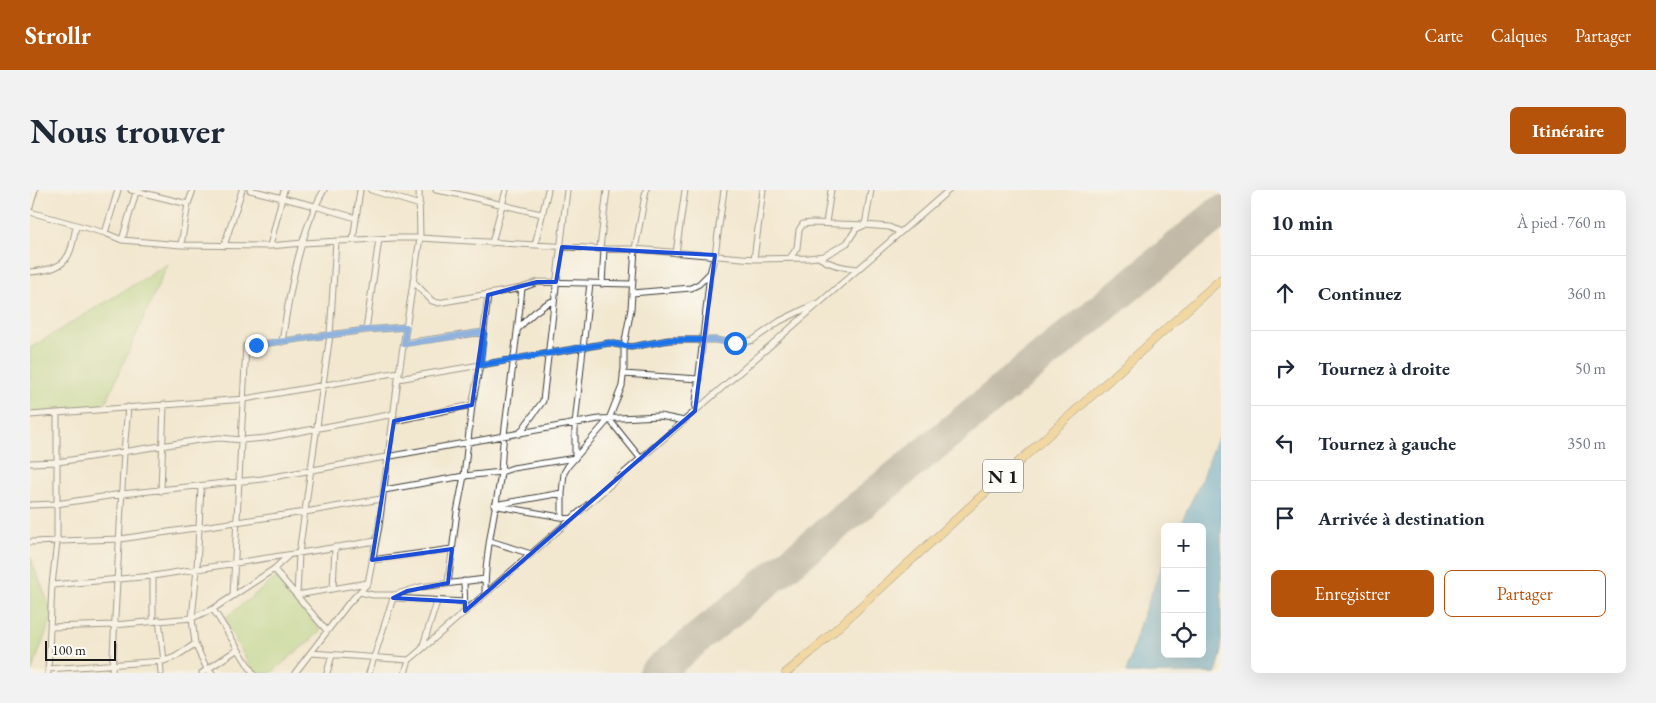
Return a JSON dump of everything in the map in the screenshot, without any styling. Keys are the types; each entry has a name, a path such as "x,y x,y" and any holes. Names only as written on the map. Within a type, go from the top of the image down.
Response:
{"highway":[{"name":"N 1","path":"786,673 1221,280"}],"street":[{"path":"30,207 35,190"},
{"path":"105,234 118,190"},
{"path":"181,246 192,190"},
{"path":"224,246 242,190"},
{"path":"250,190 356,218"},
{"path":"270,246 284,190"},
{"path":"282,342 288,301 303,243 315,206 324,190"},
{"path":"354,240 360,190"},
{"path":"371,190 420,204"},
{"path":"295,673 348,604 368,583 384,490 399,372 420,238 420,190"},
{"path":"436,190 457,192 502,206 542,214"},
{"path":"492,243 506,190"},
{"path":"535,245 548,190"},
{"path":"519,434 543,401 567,190"},
{"path":"602,284 602,249 607,190"},
{"path":"562,517 564,473 609,419 614,403 622,390 624,346 629,324 635,249 646,190"},
{"path":"676,253 685,190"},
{"path":"695,412 710,273 715,255 724,190"},
{"path":"754,258 763,190"},
{"path":"826,223 831,190"},
{"path":"865,225 871,190"},
{"path":"404,673 409,660 949,190"},
{"path":"122,240 134,191 188,204"},
{"path":"30,212 122,240 181,246 270,246 354,240 420,238 602,249 635,249 754,258 818,257 847,243 856,229 865,225"},
{"path":"790,258 797,248 799,230 803,224 826,223 890,227 900,232"},
{"path":"30,272 43,272 61,265 72,250 76,226"},
{"path":"366,330 379,239"},
{"path":"297,595 299,553 304,512 330,335 336,241"},
{"path":"818,257 843,268 858,269"},
{"path":"632,293 691,288 699,284 710,273"},
{"path":"413,281 435,303 522,288 537,282 632,284"},
{"path":"575,458 575,424 590,283"},
{"path":"485,593 485,579 494,505 501,472 503,437 522,288"},
{"path":"448,583 472,406 480,365 488,295"},
{"path":"518,329 534,311 554,300"},
{"path":"398,379 609,343 624,346 642,346 669,340 715,340 735,343 753,340 780,321 821,302"},
{"path":"233,595 246,346 366,330 406,327"},
{"path":"404,344 484,332"},
{"path":"30,415 244,399 399,372"},
{"path":"624,374 699,379"},
{"path":"160,491 164,404"},
{"path":"394,421 472,406"},
{"path":"112,673 128,408"},
{"path":"57,413 56,542 48,671 162,661 173,658 195,644"},
{"path":"30,463 58,462 220,438 242,440 317,429 394,414"},
{"path":"30,505 56,504 122,494 262,479 609,419 660,416 684,421"},
{"path":"609,419 641,459"},
{"path":"384,490 464,476 501,472 513,468 575,458"},
{"path":"201,486 200,527 192,618 195,644 210,671"},
{"path":"494,505 562,494"},
{"path":"30,542 120,539 381,499"},
{"path":"494,505 572,518"},
{"path":"52,585 153,576 376,541"},
{"path":"490,541 531,554"},
{"path":"333,588 335,547"},
{"path":"372,560 452,549"},
{"path":"50,627 114,625 192,618 213,609 274,569 289,554"},
{"path":"274,569 327,631"},
{"path":"153,576 153,620"},
{"path":"393,596 420,587 485,579"},
{"path":"464,581 465,611"},
{"path":"297,595 368,583"},
{"path":"360,592 437,602 465,602"},
{"path":"369,673 393,596"},
{"path":"422,649 437,602"},
{"path":"213,609 253,673"},
{"path":"159,620 161,673"},
{"path":"202,673 210,671 238,649"},
{"path":"311,653 373,659 409,660"},
{"path":"327,673 332,655"}],"highlighted area":[{"path":"562,247 715,255 695,411 465,611 465,602 393,598 407,591 448,583 452,549 372,560 394,421 472,405 488,295 537,282 556,282"}],"green space":[{"path":"168,264 104,406 30,415 30,348"},
{"path":"30,557 53,614 31,673 30,673"},
{"path":"277,577 320,630 319,633 271,673 254,673 224,619"}],"water":[{"path":"1221,436 1221,654 1216,673 1126,673 1140,623 1161,568 1161,658 1206,658 1206,523 1181,523 1200,483 1215,442"}],"runway":[{"path":"655,673 1221,211"}],"route":[{"path":"256,345 366,330 406,327 404,344 484,332 480,365 609,343 631,347 669,340 715,340 735,343"}]}
